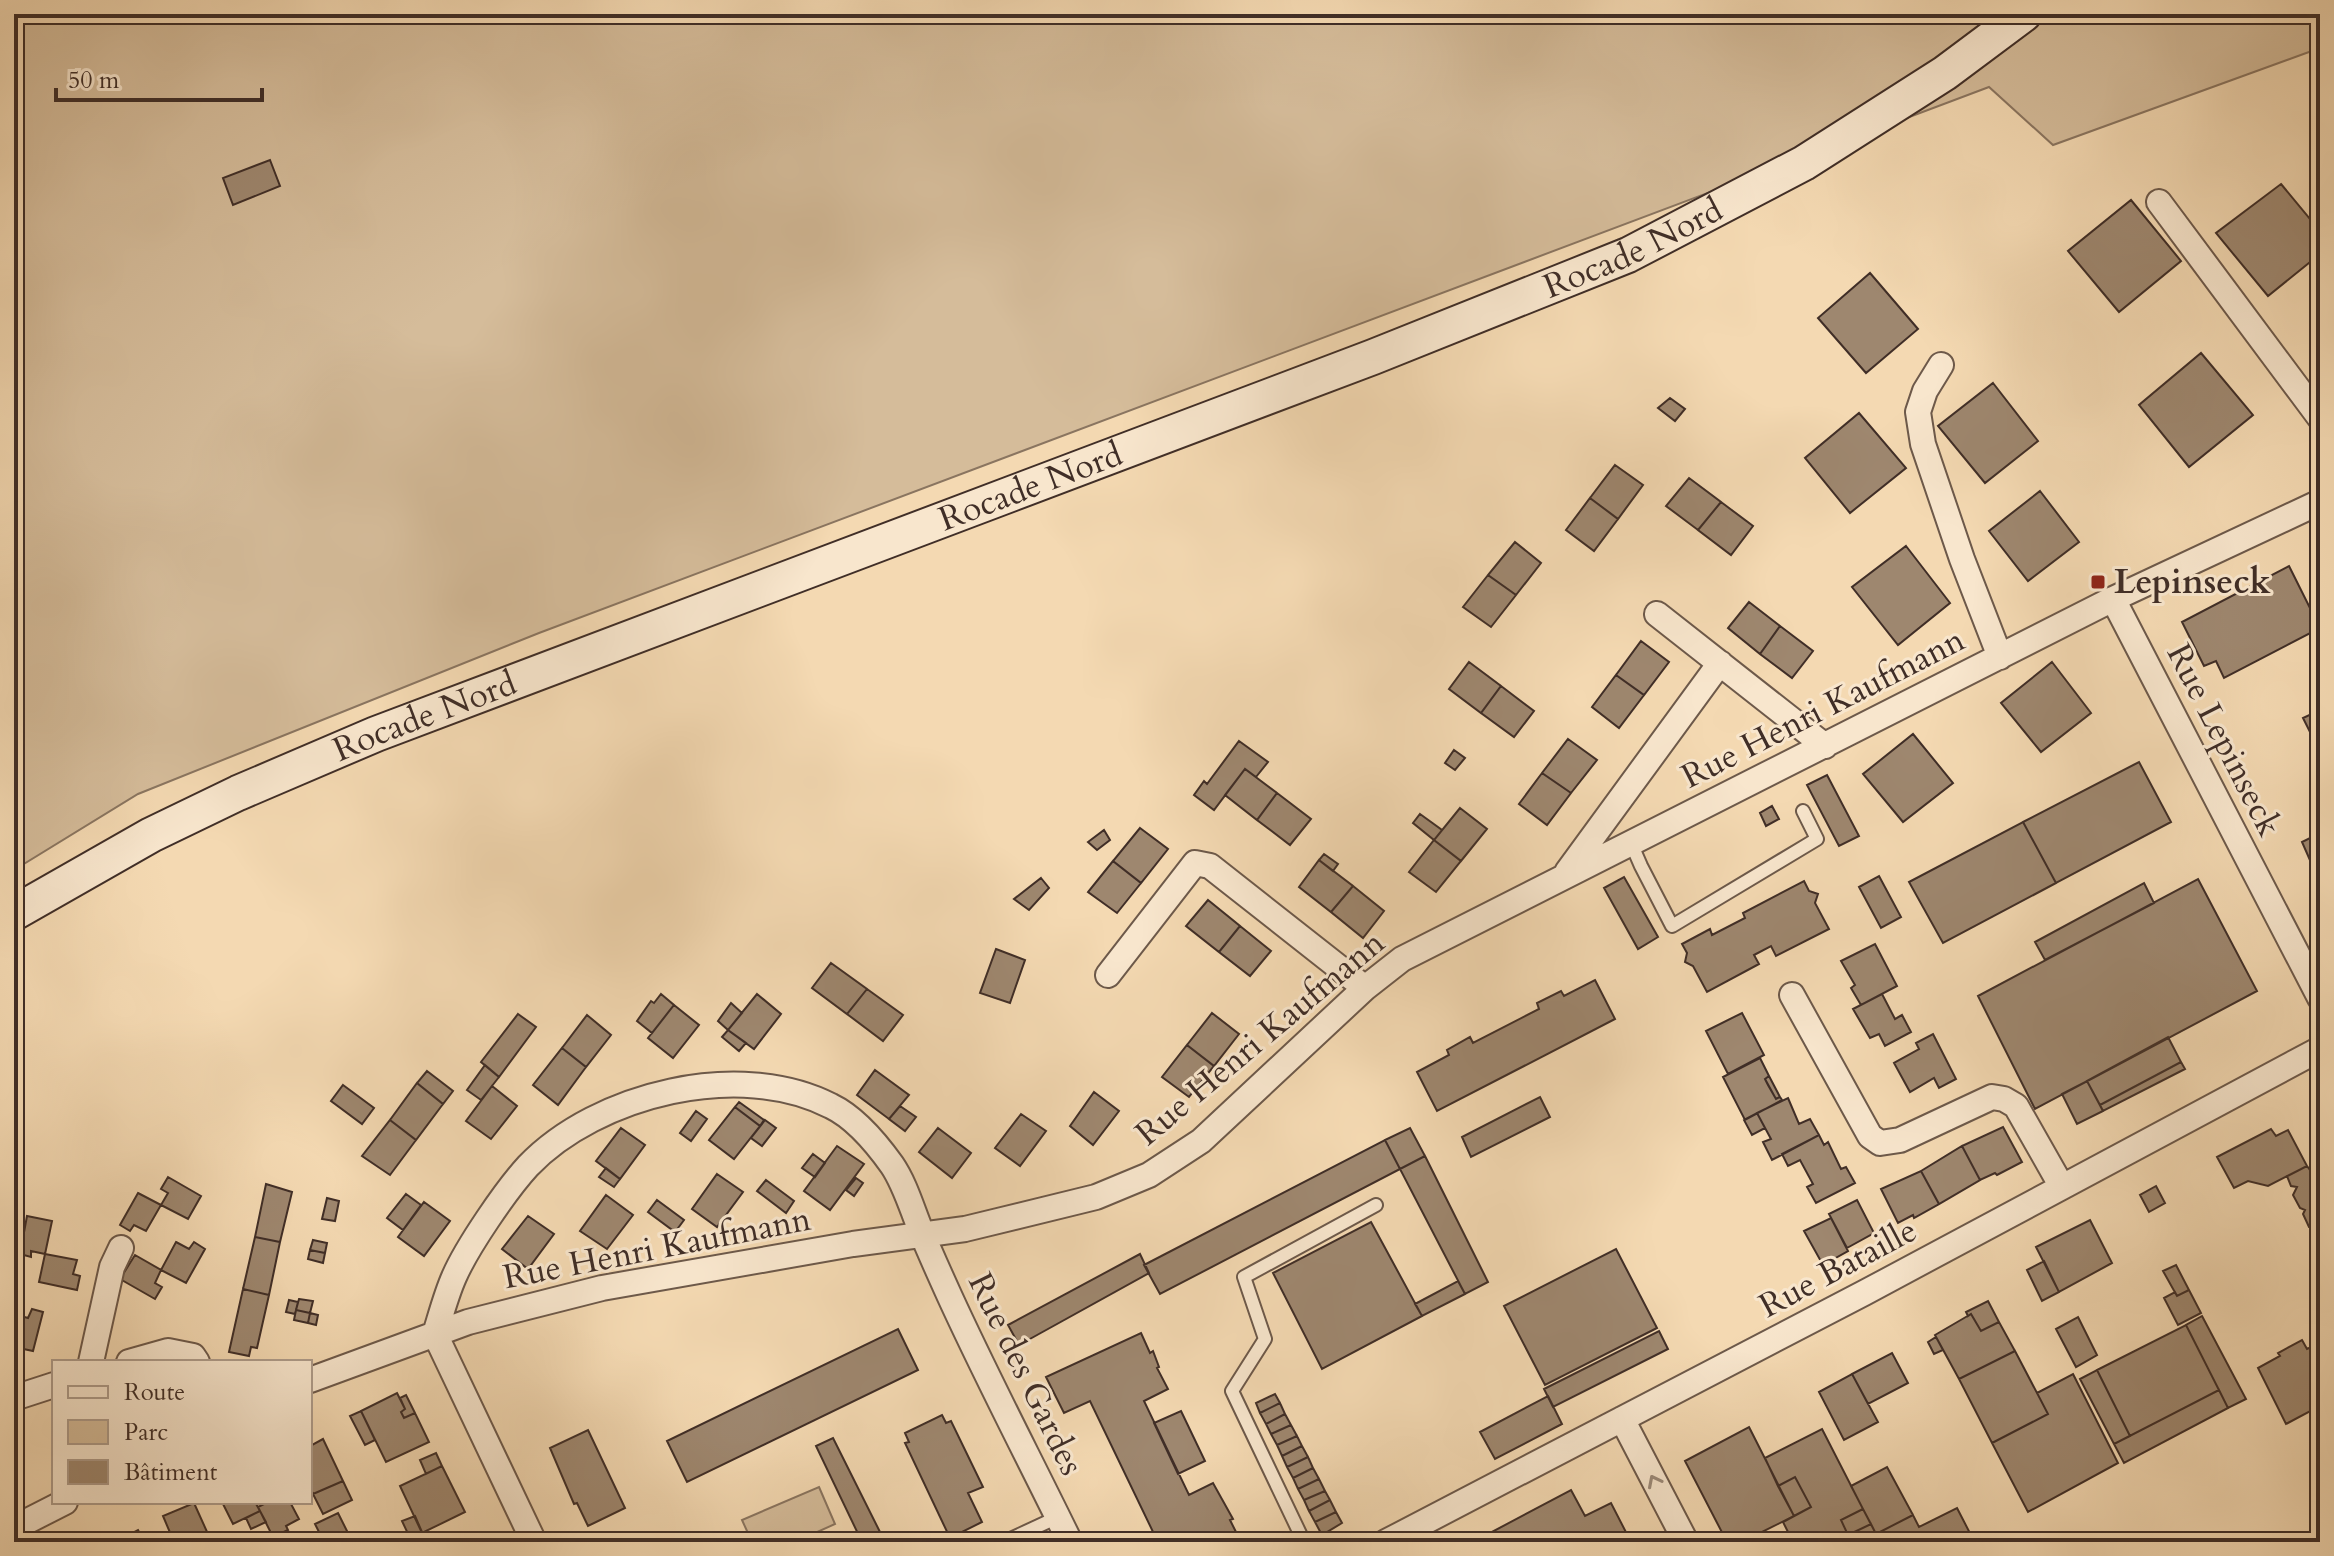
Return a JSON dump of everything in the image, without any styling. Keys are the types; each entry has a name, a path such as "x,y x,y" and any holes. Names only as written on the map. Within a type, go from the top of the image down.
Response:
{"main road":[{"name":"Rocade Nord","path":"14,913 151,835 238,793 376,734 1373,357 1628,255 1804,163 1945,73 2024,14"}],"street":[{"path":"2159,202 2320,418"},
{"path":"1941,365 1925,391 1918,412 1923,444 1962,559 2000,657"},
{"name":"Rue Henri Kaufmann","path":"312,1379 499,1313 652,1278 853,1244 965,1229 1096,1197 1149,1175 1201,1141 1365,988 1402,959 2113,599 2320,502"},
{"name":"Rue Lepinseck","path":"2113,599 2320,998"},
{"path":"1657,614 1825,746"},
{"path":"1563,877 1720,663"},
{"path":"1108,975 1195,863 1210,866 1365,988"},
{"path":"1792,995 1870,1136 1880,1143 1900,1140 1992,1097 2004,1099 2016,1106 2062,1187"},
{"name":"Rue Bataille","path":"1386,1542 2320,1049"},
{"name":"Rue des Gardes","path":"435,1334 454,1277 466,1254 528,1167 575,1129 639,1099 672,1092 734,1085 772,1088 803,1095 833,1107 854,1124 892,1165 976,1354 1070,1542"},
{"path":"91,1360 112,1267 121,1248"},
{"path":"435,1334 534,1542"},
{"path":"136,1360 168,1351 193,1356 196,1360"},
{"path":"14,1398 52,1386"},
{"path":"1622,1419 1686,1542"},
{"path":"14,1528 61,1504"}],"lane":[{"path":"1631,843 1672,926 1817,839 1803,811"},
{"path":"1304,1542 1232,1391 1265,1339 1244,1277 1376,1205"},
{"path":"1004,1542 1058,1517"}],"green space":[{"path":"14,14 2320,14 2320,48 2053,145 1989,87 539,633 138,794 14,870"},
{"path":"819,1487 835,1524 795,1542 752,1542 742,1520"}],"building":[{"path":"270,160 280,186 233,205 223,178"},
{"path":"2281,184 2320,231 2320,254 2268,296 2216,233"},
{"path":"2131,200 2181,261 2119,312 2068,251"},
{"path":"1870,273 1918,329 1866,373 1818,318"},
{"path":"2201,353 2253,415 2189,467 2139,405"},
{"path":"1993,383 2038,441 1985,483 1938,426"},
{"path":"1670,398 1685,409 1675,421 1658,408"},
{"path":"1859,413 1906,468 1850,513 1805,458"},
{"path":"1615,465 1643,485 1618,519 1590,498"},
{"path":"1689,478 1721,502 1698,530 1666,506"},
{"path":"2040,491 2079,542 2028,581 1989,531"},
{"path":"1590,498 1618,519 1594,551 1566,530"},
{"path":"1721,502 1753,526 1731,555 1698,530"},
{"path":"1515,542 1541,563 1516,595 1488,575"},
{"path":"1906,546 1950,603 1898,645 1852,587"},
{"path":"2289,566 2320,628 2224,678 2216,661 2204,666 2182,622"},
{"path":"1488,575 1516,595 1491,627 1463,607"},
{"path":"1749,602 1780,626 1760,654 1728,628"},
{"path":"1780,626 1813,651 1792,678 1760,654"},
{"path":"1641,641 1669,662 1644,695 1616,675"},
{"path":"1469,662 1501,686 1481,713 1449,689"},
{"path":"2052,662 2091,713 2041,752 2001,703"},
{"path":"1616,675 1644,695 1619,728 1592,707"},
{"path":"1501,686 1534,711 1514,737 1481,713"},
{"path":"2320,710 2320,749 2319,750 2303,718"},
{"path":"1913,734 1953,783 1903,822 1863,774"},
{"path":"1568,739 1597,760 1571,793 1542,773"},
{"path":"1239,741 1268,762 1256,777 1245,769 1214,810 1194,795 1204,781 1207,784"},
{"path":"1454,750 1465,758 1455,770 1445,763"},
{"path":"2139,762 2171,822 2056,883 2023,822"},
{"path":"1245,769 1277,793 1257,820 1225,795"},
{"path":"1542,773 1571,793 1547,825 1519,804"},
{"path":"1827,775 1859,836 1839,846 1807,785"},
{"path":"1277,793 1311,819 1290,845 1257,820"},
{"path":"1772,806 1779,819 1766,826 1760,813"},
{"path":"1460,808 1487,829 1461,861 1434,840"},
{"path":"1420,814 1442,830 1434,840 1413,823"},
{"path":"2023,822 2056,883 1943,943 1909,882"},
{"path":"1140,828 1168,849 1141,883 1113,861"},
{"path":"1104,830 1110,840 1097,850 1088,842"},
{"path":"2320,833 2320,883 2302,842"},
{"path":"1434,840 1461,861 1436,892 1409,872"},
{"path":"1324,854 1338,864 1333,871 1319,860"},
{"path":"1319,860 1353,886 1331,912 1299,887"},
{"path":"1113,861 1141,883 1117,913 1088,892"},
{"path":"1879,876 1901,917 1881,928 1859,887"},
{"path":"1624,877 1658,937 1638,949 1604,888"},
{"path":"1041,878 1049,888 1029,910 1014,899"},
{"path":"2198,879 2257,991 2035,1109 1978,996"},
{"path":"1804,881 1809,891 1818,894 1815,903 1829,929 1776,956 1771,946 1754,955 1759,964 1707,992 1693,966 1685,962 1687,953 1682,944 1710,929 1712,935 1745,918 1743,913"},
{"path":"2144,883 2154,903 2045,960 2035,942"},
{"path":"1353,886 1384,911 1363,938 1331,912"},
{"path":"1208,900 1240,926 1219,952 1186,926"},
{"path":"1240,926 1271,951 1250,976 1219,952"},
{"path":"1875,944 1897,986 1861,1005 1851,988 1855,985 1841,961"},
{"path":"996,949 1025,960 1010,1003 980,993"},
{"path":"831,963 867,989 847,1014 812,988"},
{"path":"1595,980 1615,1019 1437,1111 1417,1072 1449,1055 1447,1050 1470,1037 1473,1043 1539,1009 1537,1003 1561,991 1564,996"},
{"path":"867,989 903,1015 883,1041 847,1014"},
{"path":"661,994 674,1005 652,1033 637,1021 651,1001 654,1003"},
{"path":"757,994 781,1014 754,1049 728,1030"},
{"path":"1882,994 1895,1019 1902,1015 1911,1032 1885,1046 1879,1034 1870,1038 1853,1009"},
{"path":"731,1003 742,1013 728,1030 718,1021"},
{"path":"674,1005 699,1025 673,1058 648,1038"},
{"path":"1212,1013 1239,1034 1214,1066 1187,1045"},
{"path":"1742,1013 1764,1055 1728,1074 1706,1031"},
{"path":"518,1014 536,1027 499,1077 481,1062"},
{"path":"587,1015 611,1035 586,1067 562,1048"},
{"path":"728,1030 746,1043 739,1051 722,1037"},
{"path":"1933,1034 1956,1079 1939,1088 1934,1078 1910,1092 1894,1063 1919,1049 1916,1043"},
{"path":"2168,1037 2181,1062 2100,1105 2087,1081"},
{"path":"1187,1045 1214,1066 1189,1097 1162,1077"},
{"path":"562,1048 586,1067 558,1105 533,1085"},
{"path":"1760,1058 1769,1076 1765,1079 1768,1085 1776,1099 1780,1097 1782,1100 1745,1120 1723,1077"},
{"path":"2181,1062 2185,1069 2103,1111 2100,1105"},
{"path":"485,1065 499,1077 481,1100 467,1090"},
{"path":"875,1070 909,1095 889,1119 857,1095"},
{"path":"427,1071 453,1091 443,1104 417,1083"},
{"path":"1769,1076 1780,1097 1776,1099 1765,1079"},
{"path":"2087,1081 2103,1111 2077,1124 2062,1094"},
{"path":"417,1083 443,1104 416,1140 390,1120"},
{"path":"343,1085 374,1108 362,1124 331,1101"},
{"path":"492,1086 517,1106 491,1139 466,1121"},
{"path":"1094,1092 1119,1111 1093,1145 1070,1126"},
{"path":"1540,1097 1550,1117 1471,1157 1462,1137"},
{"path":"1788,1098 1799,1124 1810,1119 1819,1135 1772,1160 1763,1142 1771,1139 1757,1113"},
{"path":"739,1102 764,1120 760,1126 735,1107"},
{"path":"900,1106 916,1117 905,1131 889,1119"},
{"path":"735,1107 760,1126 734,1159 709,1140"},
{"path":"696,1111 707,1119 691,1141 680,1133"},
{"path":"1757,1113 1765,1128 1752,1135 1744,1120"},
{"path":"1021,1114 1046,1131 1020,1166 995,1148"},
{"path":"390,1120 416,1140 390,1175 362,1156"},
{"path":"765,1120 776,1128 762,1146 751,1138"},
{"path":"2003,1127 2022,1162 1980,1180 1962,1146"},
{"path":"621,1128 645,1145 620,1179 596,1161"},
{"path":"938,1128 971,1153 952,1178 919,1152"},
{"path":"1410,1128 1425,1156 1400,1169 1385,1140"},
{"path":"2271,1129 2276,1136 2288,1130 2307,1166 2268,1186 2248,1181 2234,1188 2217,1157"},
{"path":"1819,1135 1824,1145 1828,1142 1841,1169 1846,1167 1855,1183 1816,1203 1807,1187 1813,1184 1800,1160 1788,1166 1782,1154"},
{"path":"1385,1140 1400,1169 1160,1294 1144,1265"},
{"path":"837,1146 864,1164 830,1210 804,1191"},
{"path":"1962,1146 1980,1180 1939,1204 1921,1171"},
{"path":"813,1154 825,1163 815,1177 802,1168"},
{"path":"1425,1156 1488,1282 1465,1294 1400,1169"},
{"path":"2320,1165 2320,1239 2313,1227 2309,1227 2303,1214 2305,1210 2300,1208 2293,1195 2297,1187 2291,1186 2287,1176 2307,1166 2310,1170"},
{"path":"606,1168 620,1179 614,1187 599,1177"},
{"path":"1921,1171 1939,1204 1898,1223 1881,1189"},
{"path":"717,1174 743,1192 717,1227 692,1209"},
{"path":"168,1177 201,1196 188,1219 161,1205 168,1193 161,1189"},
{"path":"856,1178 863,1183 854,1196 846,1190"},
{"path":"766,1180 794,1201 786,1213 757,1191"},
{"path":"266,1184 292,1192 280,1242 255,1237"},
{"path":"2156,1186 2165,1203 2149,1212 2140,1195"},
{"path":"138,1193 161,1205 146,1231 134,1225 130,1231 120,1225"},
{"path":"406,1194 421,1205 403,1230 387,1218"},
{"path":"606,1195 633,1215 607,1249 580,1231"},
{"path":"327,1198 339,1201 335,1221 322,1219"},
{"path":"657,1200 684,1220 675,1232 648,1212"},
{"path":"1857,1200 1874,1233 1847,1248 1829,1214"},
{"path":"424,1202 450,1221 424,1256 398,1237"},
{"path":"27,1216 52,1221 45,1254 31,1251 31,1257 20,1254"},
{"path":"528,1216 554,1234 528,1269 502,1249"},
{"path":"1831,1218 1848,1251 1823,1265 1804,1231"},
{"path":"2090,1220 2112,1263 2059,1292 2036,1247"},
{"path":"1371,1222 1422,1316 1322,1369 1273,1273"},
{"path":"255,1237 280,1242 269,1295 243,1289"},
{"path":"313,1240 327,1243 325,1253 310,1250"},
{"path":"176,1242 189,1249 194,1242 205,1249 186,1283 161,1270"},
{"path":"1616,1249 1657,1328 1545,1385 1504,1306"},
{"path":"310,1250 325,1253 323,1263 308,1259"},
{"path":"45,1254 77,1260 73,1274 80,1276 77,1290 39,1282"},
{"path":"1140,1254 1149,1273 1019,1345 1008,1325"},
{"path":"135,1255 161,1270 155,1283 162,1287 155,1299 120,1279"},
{"path":"2044,1261 2059,1292 2042,1301 2027,1270"},
{"path":"2176,1265 2189,1290 2177,1296 2163,1271"},
{"path":"1458,1281 1465,1294 1422,1316 1415,1304"},
{"path":"243,1289 269,1295 257,1348 251,1347 249,1356 229,1352"},
{"path":"2189,1290 2201,1313 2178,1325 2164,1298"},
{"path":"299,1299 313,1301 310,1313 296,1310"},
{"path":"289,1300 298,1302 295,1314 286,1312"},
{"path":"1988,1301 1999,1322 1981,1331 1971,1314 1968,1316 1966,1312"},
{"path":"32,1309 43,1312 33,1351 14,1347 14,1314 28,1318"},
{"path":"296,1310 310,1313 308,1323 294,1320"},
{"path":"310,1313 318,1315 316,1325 308,1323"},
{"path":"1971,1314 1981,1331 1999,1322 2015,1351 1959,1379 1935,1335"},
{"path":"2202,1316 2246,1399 2228,1408 2186,1325"},
{"path":"2078,1317 2097,1355 2076,1367 2056,1329"},
{"path":"2186,1325 2219,1390 2130,1436 2097,1370"},
{"path":"898,1329 918,1370 687,1482 667,1441"},
{"path":"1659,1331 1668,1349 1553,1407 1544,1389"},
{"path":"1141,1333 1150,1353 1153,1351 1157,1368 1168,1389 1144,1401 1189,1495 1213,1483 1233,1519 1230,1520 1240,1540 1237,1542 1143,1542 1155,1536 1090,1401 1064,1413 1046,1377"},
{"path":"1936,1337 1943,1350 1934,1354 1928,1342"},
{"path":"2302,1340 2307,1349 2320,1343 2320,1406 2286,1424 2258,1368"},
{"path":"2015,1351 2048,1414 1992,1443 1959,1379"},
{"path":"1892,1353 1908,1383 1868,1404 1852,1374"},
{"path":"2097,1370 2130,1436 2114,1444 2080,1379"},
{"path":"1852,1374 1878,1422 1844,1440 1819,1392"},
{"path":"2073,1374 2118,1463 2028,1512 1992,1443 2048,1414 2037,1393"},
{"path":"2219,1390 2228,1408 2124,1463 2114,1444"},
{"path":"397,1393 405,1409 401,1412 404,1418 415,1413 429,1442 386,1462 361,1411"},
{"path":"1275,1394 1280,1403 1260,1413 1256,1403"},
{"path":"406,1395 415,1413 404,1418 401,1412 405,1409 400,1398"},
{"path":"1548,1396 1562,1424 1495,1459 1480,1432"},
{"path":"1280,1403 1285,1414 1266,1424 1260,1413"},
{"path":"361,1411 375,1440 365,1445 350,1416"},
{"path":"1181,1411 1205,1461 1178,1474 1154,1423"},
{"path":"1285,1414 1291,1425 1271,1434 1266,1424"},
{"path":"942,1415 946,1423 951,1421 983,1487 968,1493 982,1522 950,1538 905,1443 909,1442 905,1433"},
{"path":"1291,1425 1297,1436 1277,1445 1271,1434"},
{"path":"1749,1427 1794,1516 1742,1542 1727,1542 1685,1461"},
{"path":"1822,1429 1863,1509 1841,1520 1848,1535 1835,1542 1793,1542 1783,1522 1811,1507 1795,1477 1778,1486 1765,1458"},
{"path":"588,1430 625,1508 588,1526 577,1503 574,1504 550,1448"},
{"path":"1297,1436 1302,1446 1282,1456 1277,1445"},
{"path":"833,1438 885,1542 862,1542 816,1446"},
{"path":"323,1439 343,1481 313,1494 312,1492 312,1445"},
{"path":"1302,1446 1308,1457 1287,1467 1282,1456"},
{"path":"436,1453 442,1466 426,1474 420,1460"},
{"path":"1308,1457 1313,1468 1293,1478 1287,1467"},
{"path":"442,1466 465,1512 422,1533 400,1486"},
{"path":"1887,1467 1913,1515 1876,1534 1851,1486"},
{"path":"1313,1468 1319,1479 1298,1489 1293,1478"},
{"path":"1795,1477 1811,1507 1794,1516 1778,1486"},
{"path":"1319,1479 1325,1491 1304,1500 1298,1489"},
{"path":"343,1481 352,1500 323,1514 313,1494"},
{"path":"1571,1490 1585,1516 1611,1503 1631,1542 1473,1542"},
{"path":"1325,1491 1330,1500 1309,1511 1304,1500"},
{"path":"1330,1500 1336,1512 1315,1522 1309,1511"},
{"path":"194,1504 208,1534 191,1542 174,1542 163,1516"},
{"path":"223,1504 256,1504 260,1511 233,1524"},
{"path":"264,1504 291,1504 299,1519 286,1526 288,1530 273,1537 258,1507"},
{"path":"1957,1508 1972,1542 1880,1542 1876,1534 1913,1515 1919,1527"},
{"path":"1863,1509 1871,1524 1848,1535 1841,1520"},
{"path":"260,1511 266,1522 251,1529 246,1518"},
{"path":"1336,1512 1342,1523 1322,1535 1315,1522"},
{"path":"338,1513 351,1539 324,1542 315,1524"},
{"path":"415,1516 422,1532 410,1538 402,1521"},
{"path":"1871,1524 1880,1542 1835,1542 1848,1535"},
{"path":"138,1530 144,1542 115,1542"}],"place":[{"name":"Lepinseck","path":"2098,582"}]}
